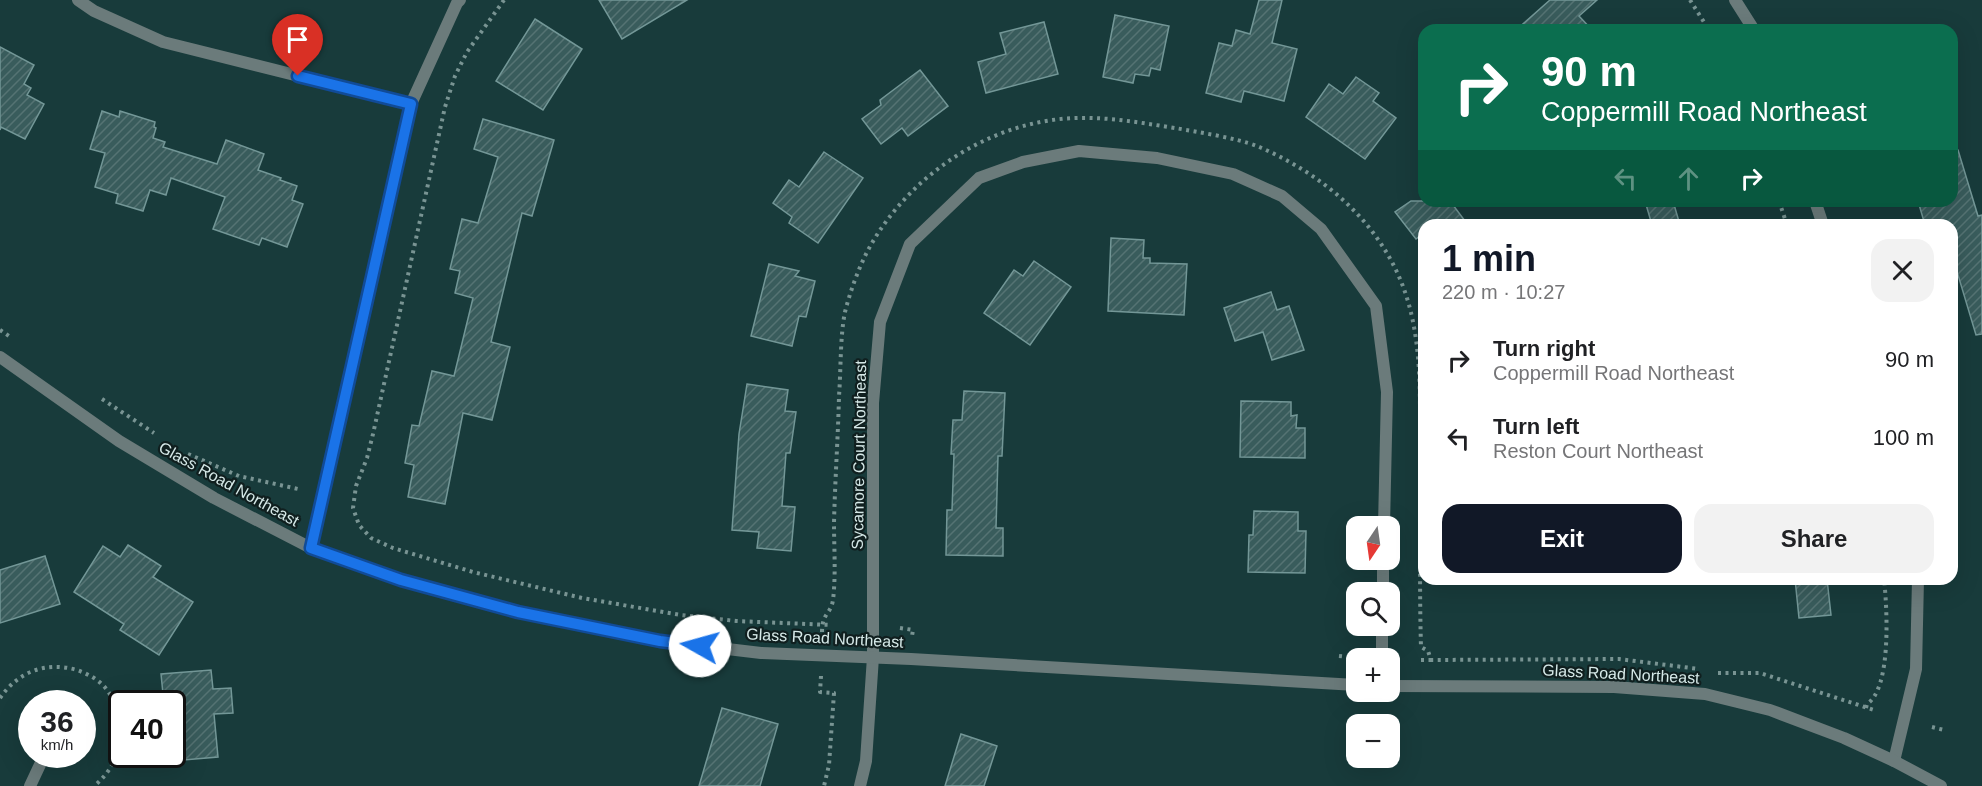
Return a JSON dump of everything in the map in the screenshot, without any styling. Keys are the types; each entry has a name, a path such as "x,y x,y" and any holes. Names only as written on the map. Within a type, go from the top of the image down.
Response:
{"street":[{"path":"78,0 94,11 163,42 411,104"},
{"path":"311,548 411,104 460,0"},
{"path":"1735,0 1750,24"},
{"name":"Sycamore Court Northeast","path":"860,786 866,761 873,657 873,403 880,322 910,244 979,178 1023,162 1079,151 1157,158 1233,174 1282,196 1321,229 1376,306 1386,392 1384,516"},
{"name":"Glass Road Northeast","path":"0,357 120,441 214,498 311,548 401,580 518,612 660,641 761,653 873,657 1346,684"},
{"path":"1894,761 1917,669 1918,585"},
{"name":"Glass Road Northeast","path":"1400,686 1614,687 1705,694 1770,710 1844,738 1941,786"},
{"path":"30,786 38,768"}],"path":[{"path":"504,0 467,52 455,76 445,106 373,434 356,486 354,508 359,525 371,538 393,548 473,572 582,598 681,615 736,621 831,625"},
{"path":"1690,0 1705,24"},
{"path":"822,632 822,620 833,605 835,496 845,313 867,253 893,212 914,189 947,162 986,139 1031,124 1073,118 1108,118 1192,131 1255,145 1326,185 1352,207 1396,269 1416,328 1418,356"},
{"path":"0,330 17,342"},
{"path":"99,397 157,436"},
{"path":"178,448 199,460 239,476 298,489"},
{"path":"347,506 354,508"},
{"path":"1419,585 1421,647 1428,651 1431,660"},
{"path":"1866,708 1879,687 1887,646 1885,585"},
{"path":"900,628 913,630 912,636"},
{"path":"1339,657 1346,657"},
{"path":"1421,660 1619,659 1719,673 1760,673 1874,710"},
{"path":"0,698 16,679 40,668 56,666 86,673 108,690 119,717 121,747 115,761 94,786"},
{"path":"821,676 820,692 834,693 829,765 824,786"},
{"path":"1932,726 1944,730"}],"building":[{"path":"599,0 687,0 622,39"},
{"path":"1259,0 1282,0 1272,43 1297,49 1284,101 1244,91 1241,102 1206,93 1219,43 1232,46 1236,30 1250,34"},
{"path":"1550,0 1597,0 1579,16 1586,24 1523,24"},
{"path":"1115,15 1169,26 1160,70 1151,68 1149,76 1135,74 1133,83 1103,77"},
{"path":"535,19 582,49 543,110 496,81"},
{"path":"1044,22 1058,74 986,93 978,62 1006,54 1000,33"},
{"path":"0,47 34,65 24,84 31,88 27,95 44,104 25,139 1,127 0,130"},
{"path":"920,70 948,106 908,136 902,128 881,144 862,119 881,105 880,100"},
{"path":"1356,77 1379,93 1373,101 1396,118 1365,159 1306,117 1329,84 1343,94"},
{"path":"102,111 119,117 120,111 155,122 153,138 165,142 163,147 217,164 226,140 264,154 258,170 297,186 292,200 303,204 287,247 262,238 259,245 213,229 225,197 171,178 166,195 150,190 143,211 116,203 118,194 95,187 105,153 90,149"},
{"path":"483,119 554,140 532,216 522,213 491,342 510,347 492,420 463,413 445,504 408,497 414,465 405,463 412,425 419,426 432,371 454,376 473,298 455,293 460,271 450,269 462,219 478,223 498,157 474,149"},
{"path":"1958,150 1978,216 1982,215 1982,334 1976,335 1958,275 1958,219 1923,219 1920,207 1958,207"},
{"path":"824,152 863,178 818,243 789,223 792,217 773,203 789,180 799,187"},
{"path":"1411,201 1418,201 1418,207 1454,207 1464,219 1418,219 1418,238 1416,239 1395,212"},
{"path":"1647,207 1675,207 1678,219 1650,219"},
{"path":"1111,238 1144,240 1143,258 1150,258 1150,263 1187,264 1184,315 1108,311"},
{"path":"1034,261 1071,287 1030,345 984,313 1014,270 1023,276"},
{"path":"769,264 799,271 795,276 815,281 806,317 799,316 792,346 751,336"},
{"path":"1271,292 1277,310 1289,306 1304,350 1272,360 1263,332 1235,341 1224,308"},
{"path":"747,384 788,390 785,411 796,412 790,453 786,453 782,506 795,507 791,551 757,548 759,532 732,530 739,434"},
{"path":"964,391 1005,393 1002,456 998,456 996,528 1003,528 1003,556 946,555 947,510 952,510 953,420 962,420"},
{"path":"1241,401 1291,402 1291,416 1297,415 1296,428 1305,428 1305,458 1240,457"},
{"path":"1254,511 1298,512 1298,531 1306,531 1305,573 1248,572 1249,535 1253,535"},
{"path":"128,545 161,566 153,577 193,602 159,655 120,630 124,624 74,592 103,546 120,557"},
{"path":"45,556 60,604 0,623 0,570"},
{"path":"1796,585 1828,585 1831,615 1799,618"},
{"path":"211,670 213,689 231,688 233,713 214,714 218,757 186,760 186,690 163,690 161,674"},
{"path":"722,708 778,724 760,786 699,786"},
{"path":"961,734 997,746 984,786 945,786"}],"route":[{"path":"298,76 411,104 311,548 401,580 518,612 660,641 700,646"}]}
